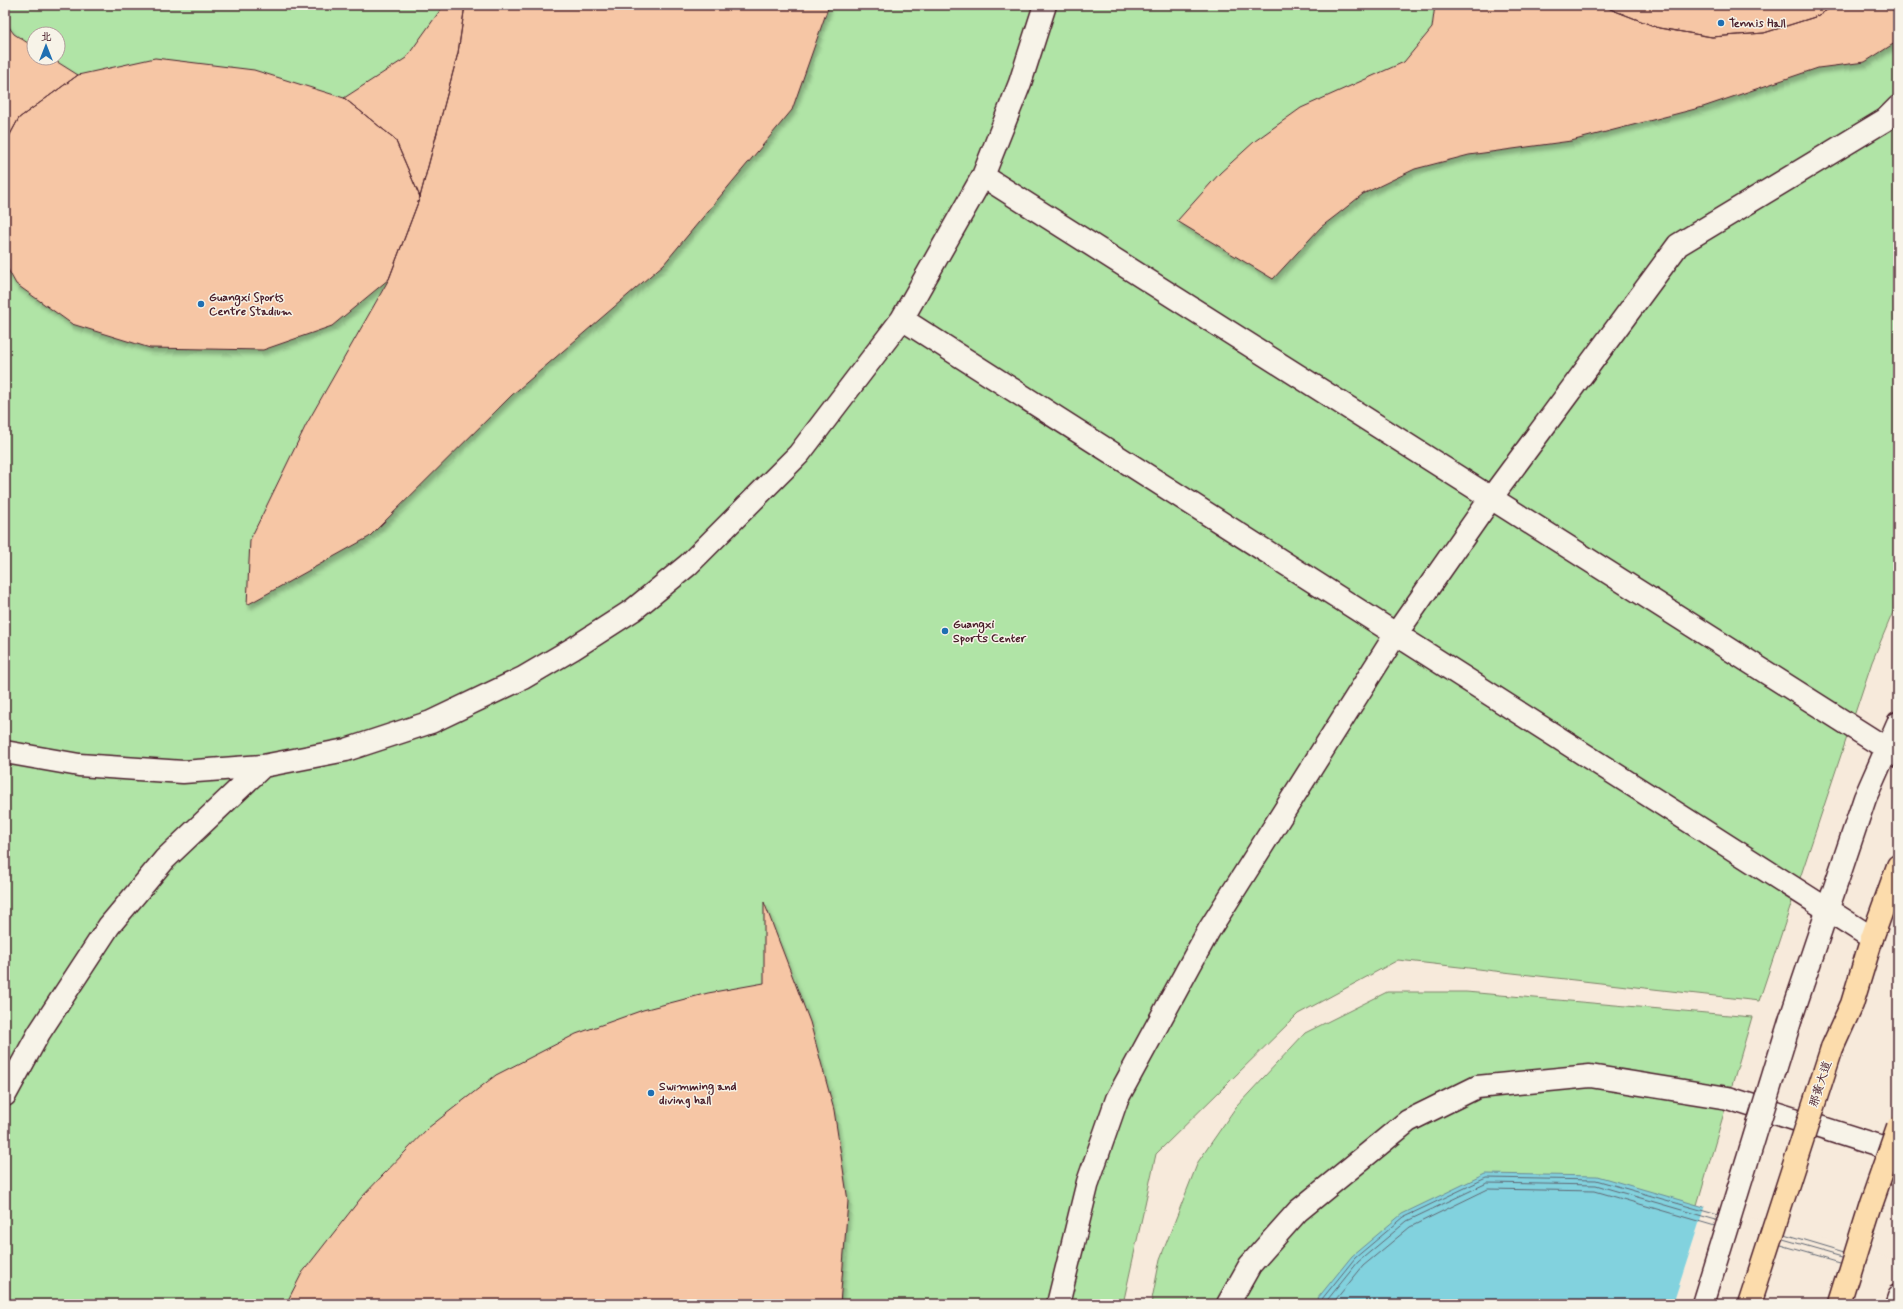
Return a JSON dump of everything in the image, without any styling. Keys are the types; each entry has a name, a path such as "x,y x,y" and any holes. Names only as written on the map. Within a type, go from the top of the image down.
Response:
{"main road":[{"name":"那黄大道","path":"1749,1304 1832,1048 1852,1004 1872,938 1898,866"},
{"path":"1840,1304 1871,1204 1898,1127"}],"street":[{"path":"5,752 79,765 175,771 263,766 346,750 431,722 522,678 574,648 633,610 688,565 800,454 902,318 983,176 1020,83 1046,5"},
{"path":"1058,1304 1088,1182 1117,1100 1209,930 1396,634 1491,498 1678,245 1885,120 1898,107"},
{"path":"983,176 1892,752"},
{"path":"902,318 1872,938"},
{"path":"1703,1304 1791,1018 1866,798 1892,752 1898,723"},
{"path":"5,1095 39,1033 109,926 165,859 263,766"},
{"path":"1228,1304 1250,1266 1298,1211 1408,1121 1477,1087 1590,1076 1728,1098 1898,1152"},
{"path":"1896,1304 1898,1295"}],"green space":[{"name":"Guangxi Sports Center","path":"5,5 1898,5 1898,600 1872,662 1759,1001 1398,960 1298,1014 1156,1154 1123,1304 5,1304"},
{"path":"1387,992 1466,992 1752,1017 1668,1304 1151,1304 1160,1259 1198,1162 1236,1107 1305,1033"}],"water":[{"path":"1485,1174 1597,1176 1898,1263 1898,1304 1313,1304 1352,1256 1402,1214"}],"pier":[{"path":"1705,1205 1898,1261 1898,1304 1673,1304"}],"building":[{"path":"444,5 465,5 458,53 420,197 395,139 344,98 406,58"},
{"path":"465,5 829,5 792,110 664,264 512,395 369,537 247,605 250,540 306,425 389,279 420,197 458,53"},
{"path":"1435,5 1605,5 1610,9 1659,28 1712,37 1764,33 1815,17 1836,5 1898,5 1898,41 1865,62 1818,68 1703,107 1571,141 1469,155 1415,169 1363,194 1321,227 1273,279 1177,221 1220,173 1255,141 1301,108 1404,62 1432,28"},
{"name":"Tennis Hall","path":"1605,5 1836,5 1815,17 1764,33 1712,37 1659,28 1610,9"},
{"path":"5,22 14,34 26,42 26,66 64,66 78,75 19,118 5,144"},
{"path":"155,58 254,70 344,98 395,139 420,197 389,279 332,326 263,350 150,348 72,324 16,284 5,264 5,144 19,118 78,75"},
{"name":"Swimming and diving hall","path":"764,902 810,1022 834,1110 848,1201 840,1304 286,1304 302,1273 361,1198 428,1128 496,1075 576,1034 643,1010 708,993 764,983"}],"place":[{"name":"Tennis Hall","path":"1721,23"},
{"name":"Guangxi Sports Centre Stadium","path":"201,304"},
{"name":"Guangxi Sports Center","path":"945,631"},
{"name":"Swimming and diving hall","path":"651,1093"}]}
